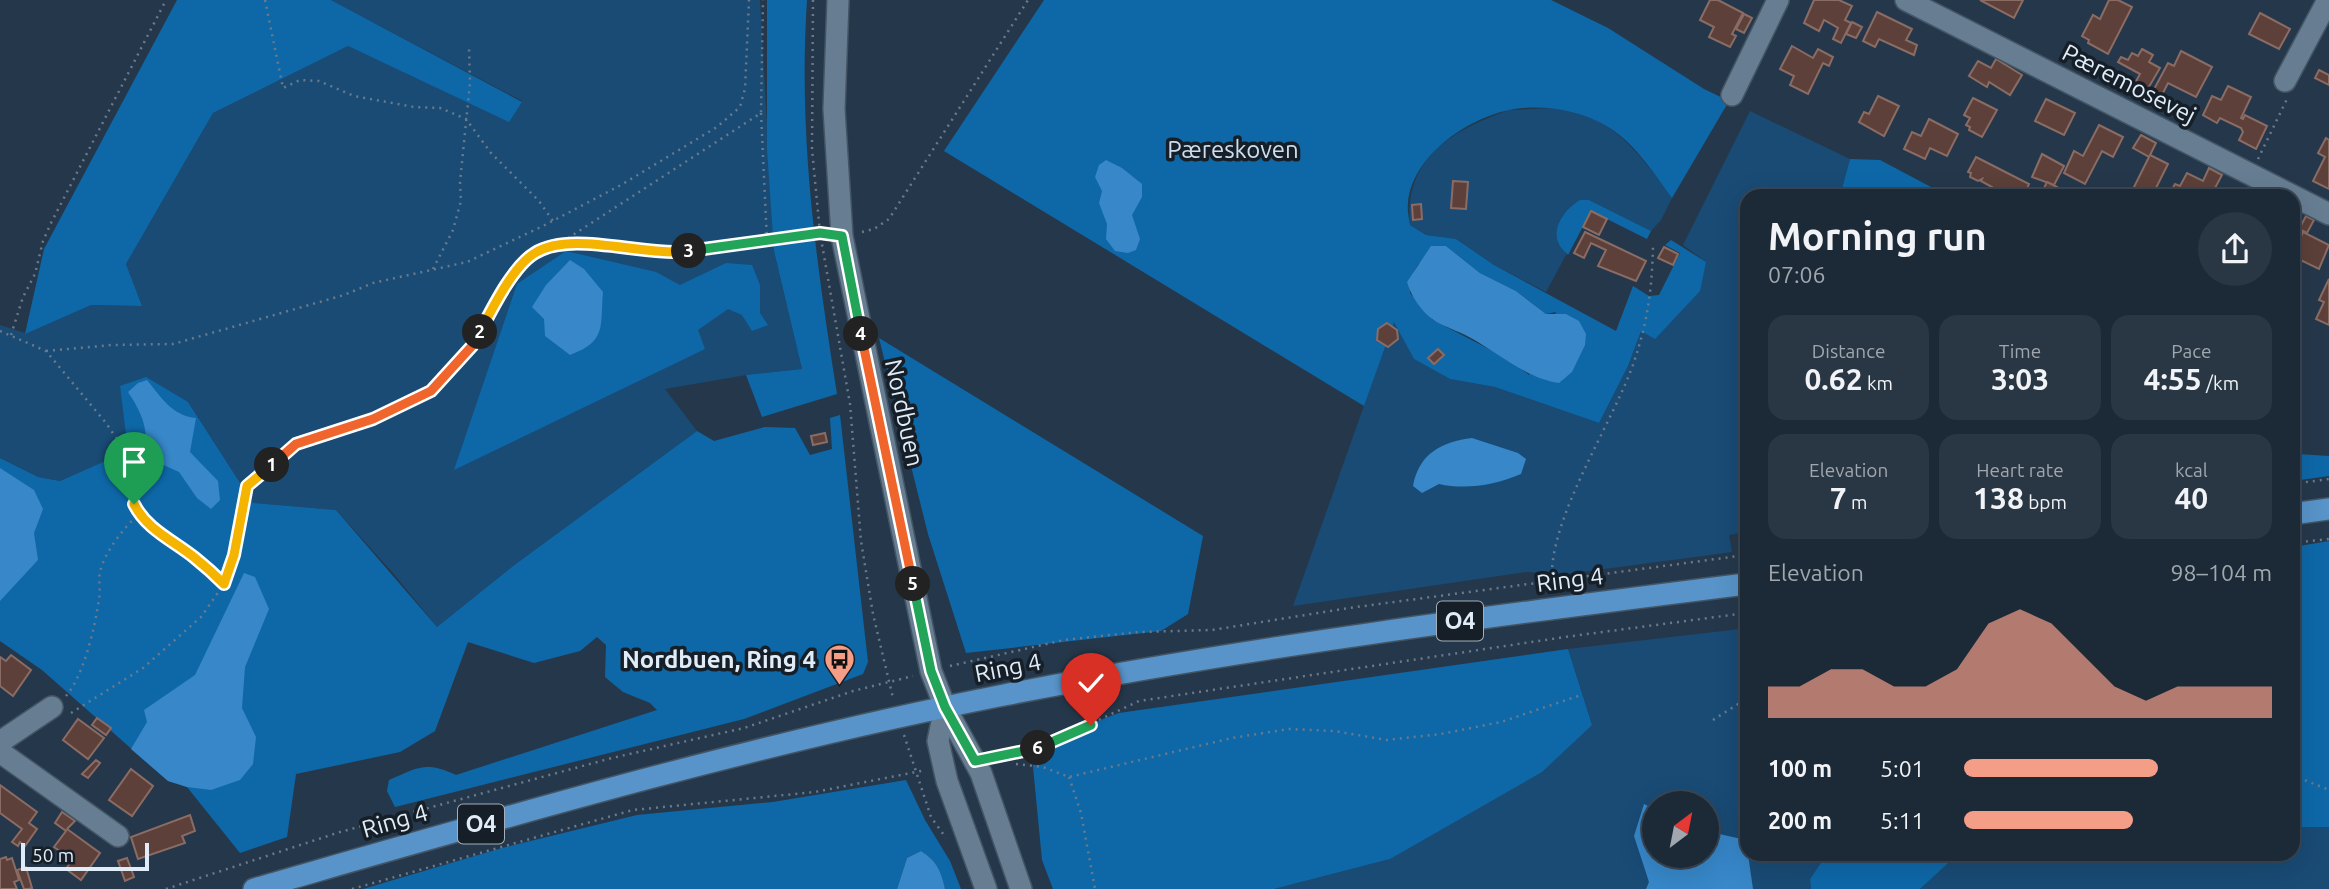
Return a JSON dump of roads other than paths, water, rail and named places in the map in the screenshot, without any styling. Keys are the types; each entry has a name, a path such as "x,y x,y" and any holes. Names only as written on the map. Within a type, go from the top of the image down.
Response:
{"main road":[{"path":"2300,513 2329,509"},
{"name":"Ring 4","path":"254,889 534,808 945,707 1202,660 1474,619 1740,585"}],"street":[{"name":"Nordbuen","path":"838,0 834,109 842,236 928,658 945,707 975,761 1021,889"},
{"path":"1732,95 1778,0"},
{"name":"Pæremosevej","path":"1906,0 2278,189"},
{"path":"2286,90 2328,0"},
{"name":"Pæremosevej","path":"2300,200 2329,214"},
{"path":"0,741 52,707"},
{"path":"945,707 938,741 986,889"},
{"path":"0,752 118,836"}],"place":[{"name":"Nordbuen, Ring 4","path":"839,687"}],"park label":[{"name":"Pæreskoven","path":"1233,150"}]}
